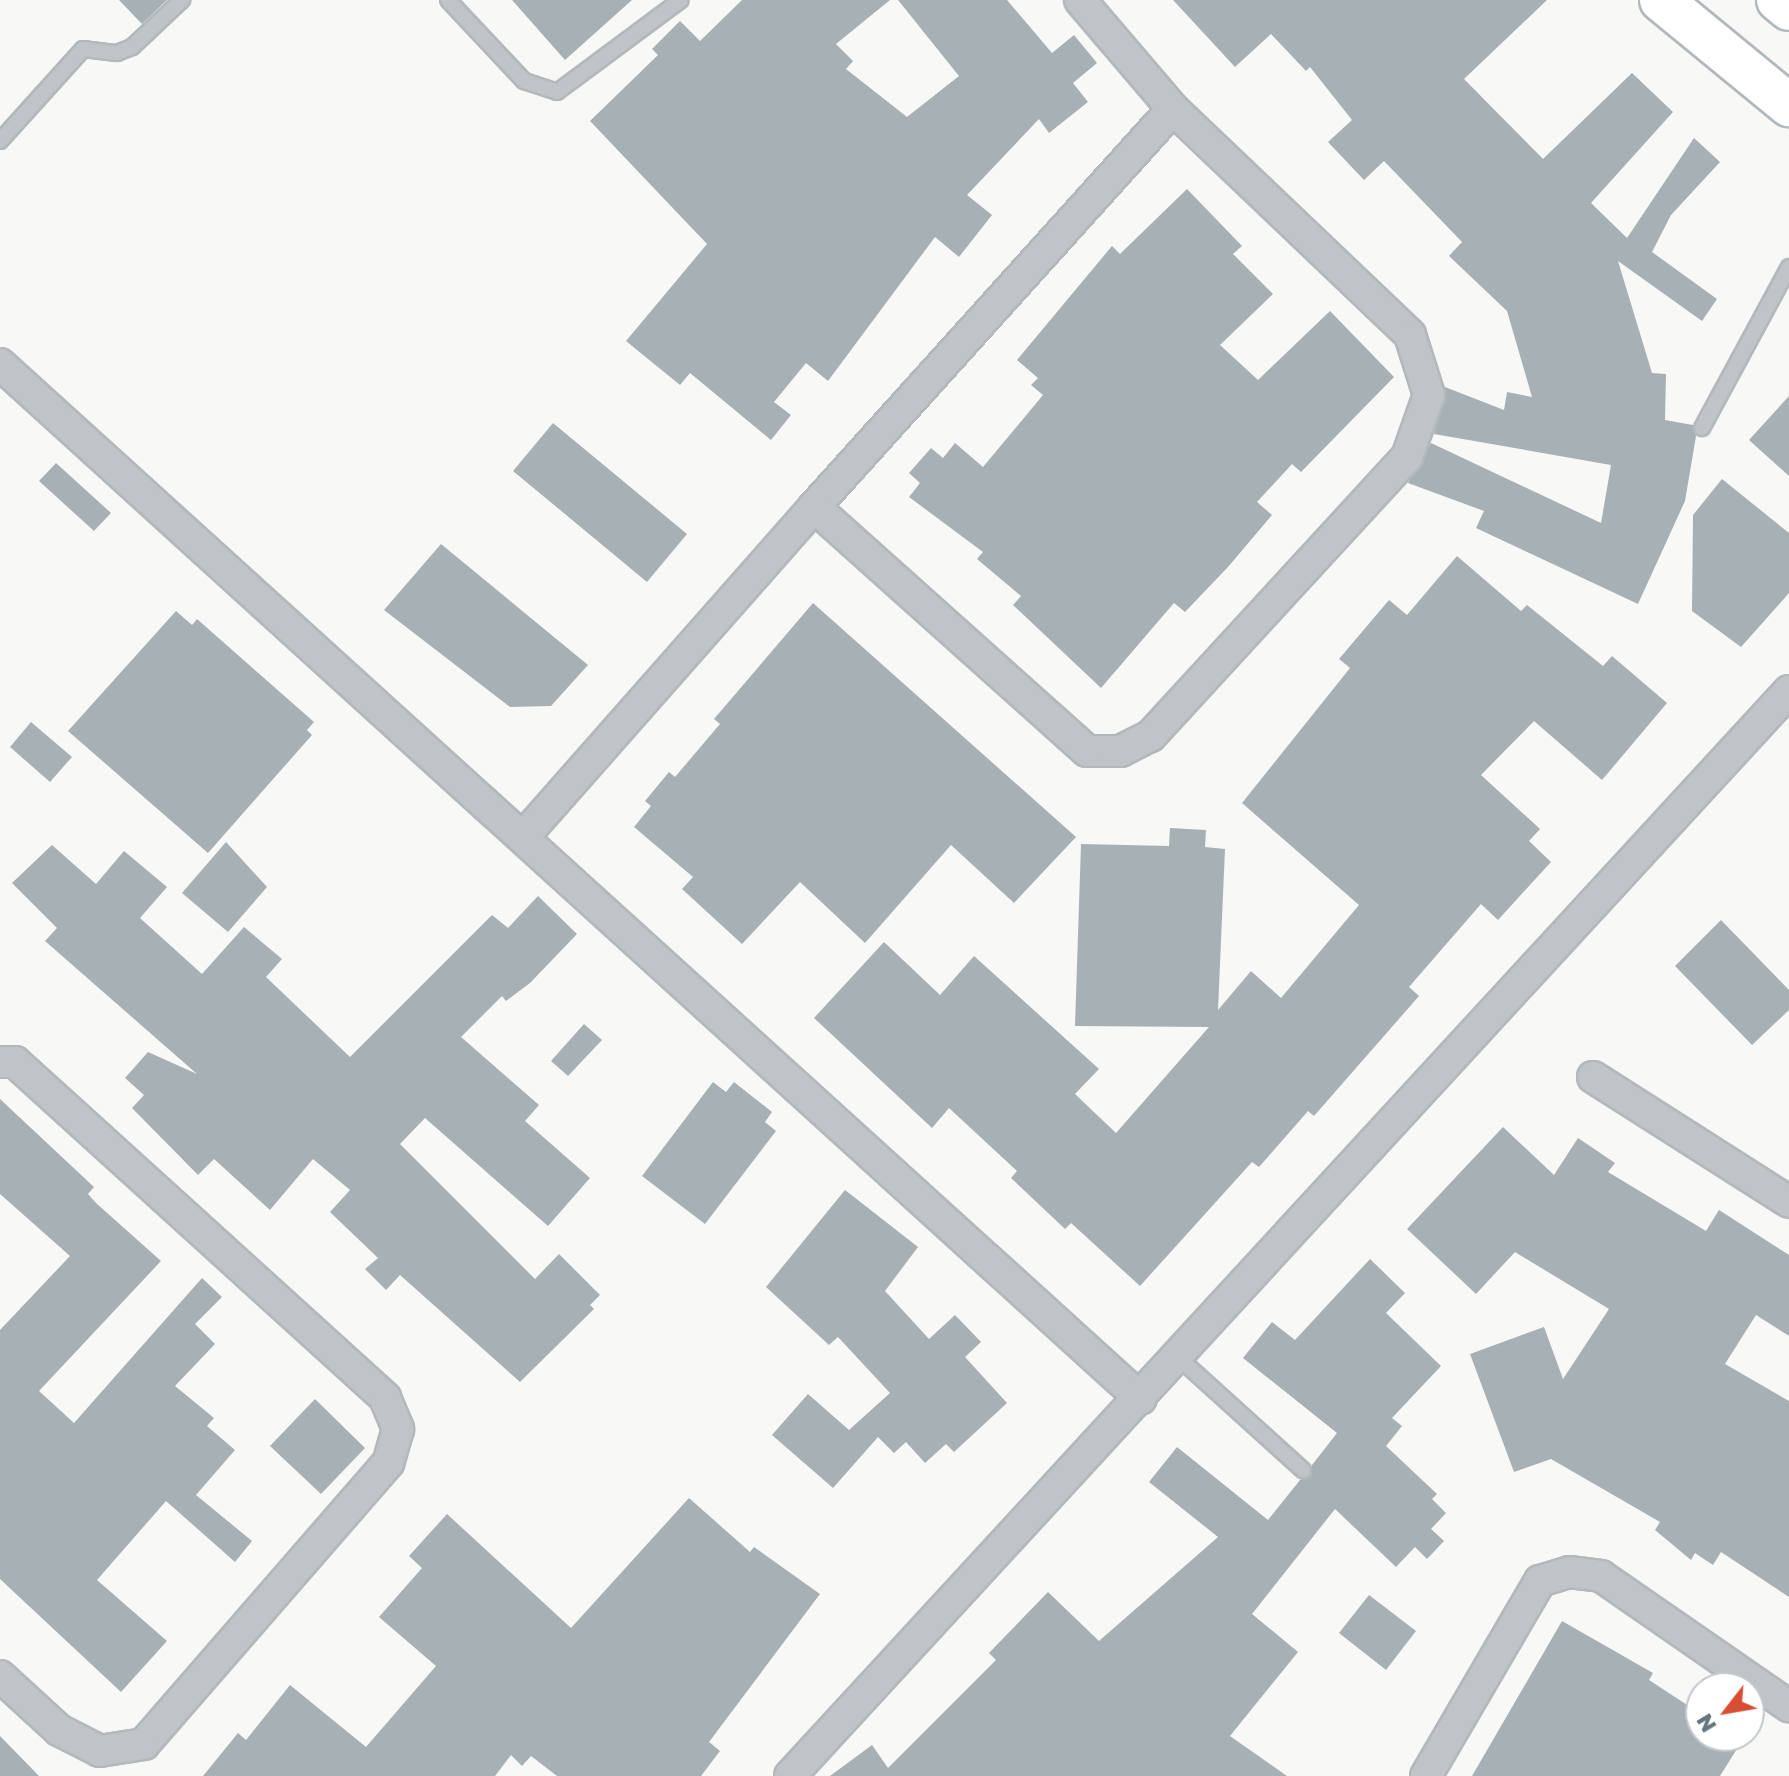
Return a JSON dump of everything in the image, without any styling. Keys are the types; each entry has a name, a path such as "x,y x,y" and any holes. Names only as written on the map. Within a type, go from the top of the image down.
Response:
{"main road":[{"path":"1661,0 1789,105"},
{"path":"1778,0 1789,9"}],"street":[{"path":"814,507 1087,751 1121,751 1150,736 1407,457 1429,395 1410,335 1173,109 1080,0"},
{"path":"525,835 814,507 1173,109"},
{"path":"4,376 525,835 1141,1399"},
{"path":"790,1776 1180,1359 1789,691"},
{"path":"0,1062 15,1062 385,1398 398,1429 388,1463 144,1744 100,1751 59,1730 0,1676"},
{"path":"1593,1077 1789,1202"},
{"path":"1426,1776 1540,1581 1569,1572 1601,1576 1789,1706"}],"lane":[{"path":"0,141 83,49 117,53 132,47 182,0"},
{"path":"448,0 524,81 557,92 681,0"},
{"path":"1702,428 1789,267"},
{"path":"1180,1359 1303,1470"}],"building":[{"path":"119,0 167,0 142,24"},
{"path":"512,0 632,0 565,60"},
{"path":"742,0 890,0 836,44 853,61 846,69 907,117 959,76 898,0 1007,0 1052,53 1074,35 1097,63 1073,83 1088,102 1049,133 1039,119 967,195 992,215 959,257 935,237 828,381 806,363 774,402 791,415 771,440 690,373 680,385 626,341 707,244 590,121 658,55 652,49 680,21 700,41"},
{"path":"1173,0 1547,0 1464,79 1543,159 1632,73 1673,112 1591,203 1627,238 1694,138 1720,162 1671,215 1652,252 1717,299 1702,321 1618,261 1652,373 1666,374 1665,420 1693,425 1696,436 1685,501 1638,604 1476,528 1484,511 1408,483 1431,443 1601,523 1611,465 1434,434 1445,387 1504,410 1507,392 1532,397 1507,311 1449,256 1462,242 1384,161 1364,180 1328,142 1352,120 1310,67 1306,71 1271,34 1235,67"},
{"path":"1187,189 1242,246 1233,254 1273,294 1220,345 1258,380 1330,311 1394,377 1301,472 1292,464 1257,502 1272,515 1228,567 1185,612 1174,603 1101,688 1013,605 1021,596 977,559 983,552 909,497 920,483 909,473 931,448 943,458 955,443 983,467 1043,395 1031,385 1038,378 1017,360 1112,246 1120,254"},
{"path":"1789,396 1789,476 1749,440"},
{"path":"553,423 687,534 647,582 513,471"},
{"path":"56,463 111,513 94,531 39,481"},
{"path":"1722,479 1789,533 1789,593 1741,647 1692,611 1693,515"},
{"path":"441,544 588,665 551,706 510,707 384,610"},
{"path":"1457,556 1521,611 1527,605 1603,666 1612,656 1667,703 1602,780 1534,721 1481,775 1540,829 1529,841 1551,862 1498,920 1481,904 1409,987 1419,996 1314,1116 1308,1111 1259,1167 1252,1162 1140,1286 1071,1223 1065,1229 1011,1178 1017,1171 949,1108 932,1128 814,1018 884,942 940,995 974,956 1099,1069 1075,1094 1116,1133 1209,1027 1075,1026 1081,844 1169,846 1170,828 1206,830 1205,847 1225,849 1218,1010 1251,971 1281,998 1359,905 1242,803 1350,668 1339,659 1389,600 1407,615"},
{"path":"813,603 1076,837 1014,903 951,845 865,943 800,882 742,944 682,889 693,877 634,827 651,806 645,801 669,772 675,777 720,724 714,719"},
{"path":"176,611 192,625 197,619 314,722 307,730 312,735 208,853 68,731"},
{"path":"31,722 72,757 50,782 10,747"},
{"path":"226,842 267,887 228,932 182,893"},
{"path":"52,845 96,884 124,851 167,887 140,918 202,974 244,927 282,959 266,977 350,1057 492,915 508,928 538,896 577,934 530,983 506,1001 502,996 461,1037 539,1105 525,1121 590,1178 548,1226 425,1118 400,1144 535,1279 559,1254 600,1295 590,1305 594,1309 520,1382 400,1275 386,1290 365,1269 378,1258 330,1212 350,1190 313,1159 270,1210 214,1159 198,1175 132,1108 144,1095 125,1078 148,1052 197,1074 45,941 57,928 12,883"},
{"path":"1721,920 1789,990 1789,1010 1752,1045 1675,966"},
{"path":"584,1024 602,1040 568,1076 551,1061"},
{"path":"713,1082 726,1092 734,1082 772,1112 765,1122 776,1131 705,1224 642,1176"},
{"path":"0,1099 94,1187 88,1194 96,1203 161,1261 39,1391 74,1423 202,1278 222,1297 195,1324 215,1344 175,1386 214,1418 207,1426 235,1450 196,1495 252,1541 235,1562 166,1501 97,1580 167,1641 121,1692 0,1579 0,1330 70,1256 0,1194"},
{"path":"1503,1127 1554,1175 1578,1138 1615,1163 1608,1172 1706,1231 1719,1210 1789,1255 1789,1336 1756,1315 1725,1364 1789,1401 1789,1597 1721,1552 1713,1565 1695,1553 1691,1560 1655,1530 1660,1522 1551,1459 1514,1472 1470,1354 1544,1327 1563,1379 1609,1309 1515,1252 1476,1294 1407,1229"},
{"path":"845,1190 918,1247 885,1291 929,1339 955,1315 981,1342 965,1357 1007,1403 954,1452 946,1444 925,1463 906,1442 894,1453 878,1437 833,1488 772,1435 808,1394 849,1430 890,1393 838,1337 829,1345 766,1287"},
{"path":"1370,1259 1405,1293 1386,1313 1441,1366 1392,1418 1402,1426 1386,1446 1437,1494 1432,1499 1446,1513 1431,1529 1444,1541 1427,1559 1415,1547 1396,1567 1335,1509 1252,1614 1298,1652 1230,1736 1287,1776 830,1776 872,1745 888,1768 996,1660 989,1653 1048,1592 1099,1641 1218,1537 1149,1482 1177,1447 1268,1520 1300,1480 1311,1476 1312,1465 1337,1433 1243,1358 1272,1322 1295,1340"},
{"path":"315,1399 365,1448 321,1494 270,1446"},
{"path":"689,1498 750,1552 754,1547 820,1594 709,1742 720,1751 701,1776 557,1776 531,1756 522,1766 511,1755 495,1776 203,1776 238,1733 246,1740 290,1685 366,1747 436,1666 379,1617 422,1568 409,1556 447,1514 571,1628"},
{"path":"1369,1595 1416,1631 1386,1670 1339,1633"},
{"path":"1562,1621 1653,1673 1649,1680 1685,1704 1685,1752 1735,1752 1720,1776 1472,1776"},
{"path":"0,1736 39,1776 0,1776"}]}
